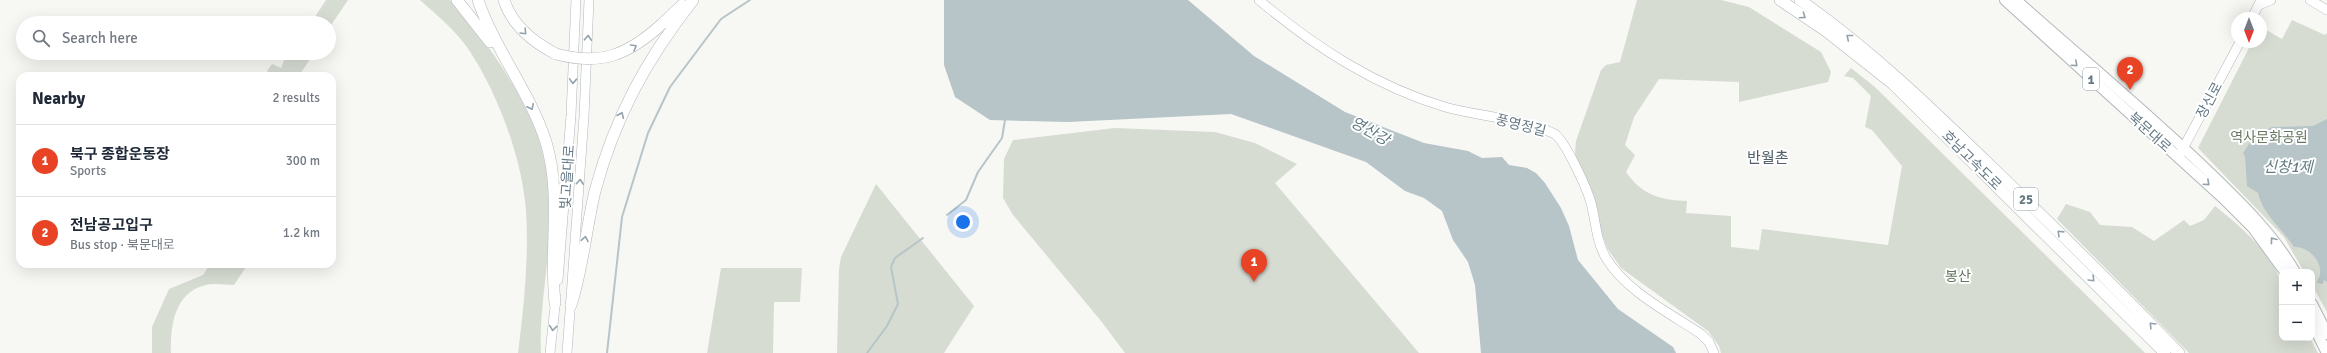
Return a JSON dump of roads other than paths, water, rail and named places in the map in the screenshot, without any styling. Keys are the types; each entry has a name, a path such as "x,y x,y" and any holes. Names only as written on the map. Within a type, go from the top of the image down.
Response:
{"highway":[{"path":"457,0 513,73"},
{"path":"478,0 490,32 533,109 546,143 553,177 556,204 552,277 555,303"},
{"path":"504,0 516,24 531,39 556,54 576,59 596,59 615,56 643,42 687,0"},
{"path":"571,305 580,277 585,237 595,192 612,136 632,90 648,61 693,0"},
{"name":"호남고속도로","path":"1780,0 1829,27"},
{"name":"호남고속도로","path":"1800,0 1829,27 1932,109 2109,280 2179,353"},
{"name":"호남고속도로","path":"1864,55 1925,113 2166,353"}],"main road":[{"name":"빛고을대로","path":"550,353 571,115 576,0"},
{"name":"빛고을대로","path":"567,353 589,0"},
{"name":"풍영정길","path":"1259,0 1315,44 1371,78 1446,107 1555,134 1566,146 1591,201 1598,242 1613,268 1635,290 1701,334 1709,342 1714,353"},
{"name":"북문대로","path":"2005,0 2178,157 2253,228 2283,269"},
{"name":"북문대로","path":"2016,0 2184,147 2259,222 2293,269"},
{"path":"2255,12 2260,2 2271,0"},
{"path":"2310,0 2327,10"},
{"name":"장신로","path":"2178,157 2237,48"},
{"path":"2312,305 2327,334"},
{"path":"2315,329 2327,353"}],"water":[{"name":"영산강","path":"944,0 1188,0 1254,56 1345,112 1424,143 1468,151 1482,158 1502,157 1509,165 1527,168 1536,173 1545,183 1561,208 1569,226 1578,260 1618,309 1673,347 1676,353 1481,353 1475,285 1468,262 1453,240 1442,211 1424,198 1405,191 1366,162 1231,114 1068,122 990,120 955,97 944,65"},
{"name":"신창1제","path":"2327,119 2327,282 2324,280 2323,284 2317,283 2320,275 2320,269 2319,264 2313,255 2304,249 2294,247 2268,214 2260,200 2258,193 2247,186 2245,157 2243,153 2255,135 2272,127 2313,126"}],"waterway":[{"path":"607,353 622,217 648,133 670,87 721,19 750,0"},
{"path":"947,215 966,200 978,172 1002,138 1005,120"},
{"path":"867,353 887,326 898,304 891,267 895,258 923,238"}],"place":[{"name":"전남공고입구","path":"2130,90"},
{"name":"북구 종합운동장","path":"1254,282"}],"district":[{"name":"반월촌","path":"1768,158"}],"park label":[{"name":"역사문화공원","path":"2269,137"},
{"name":"봉산","path":"1958,276"}]}
